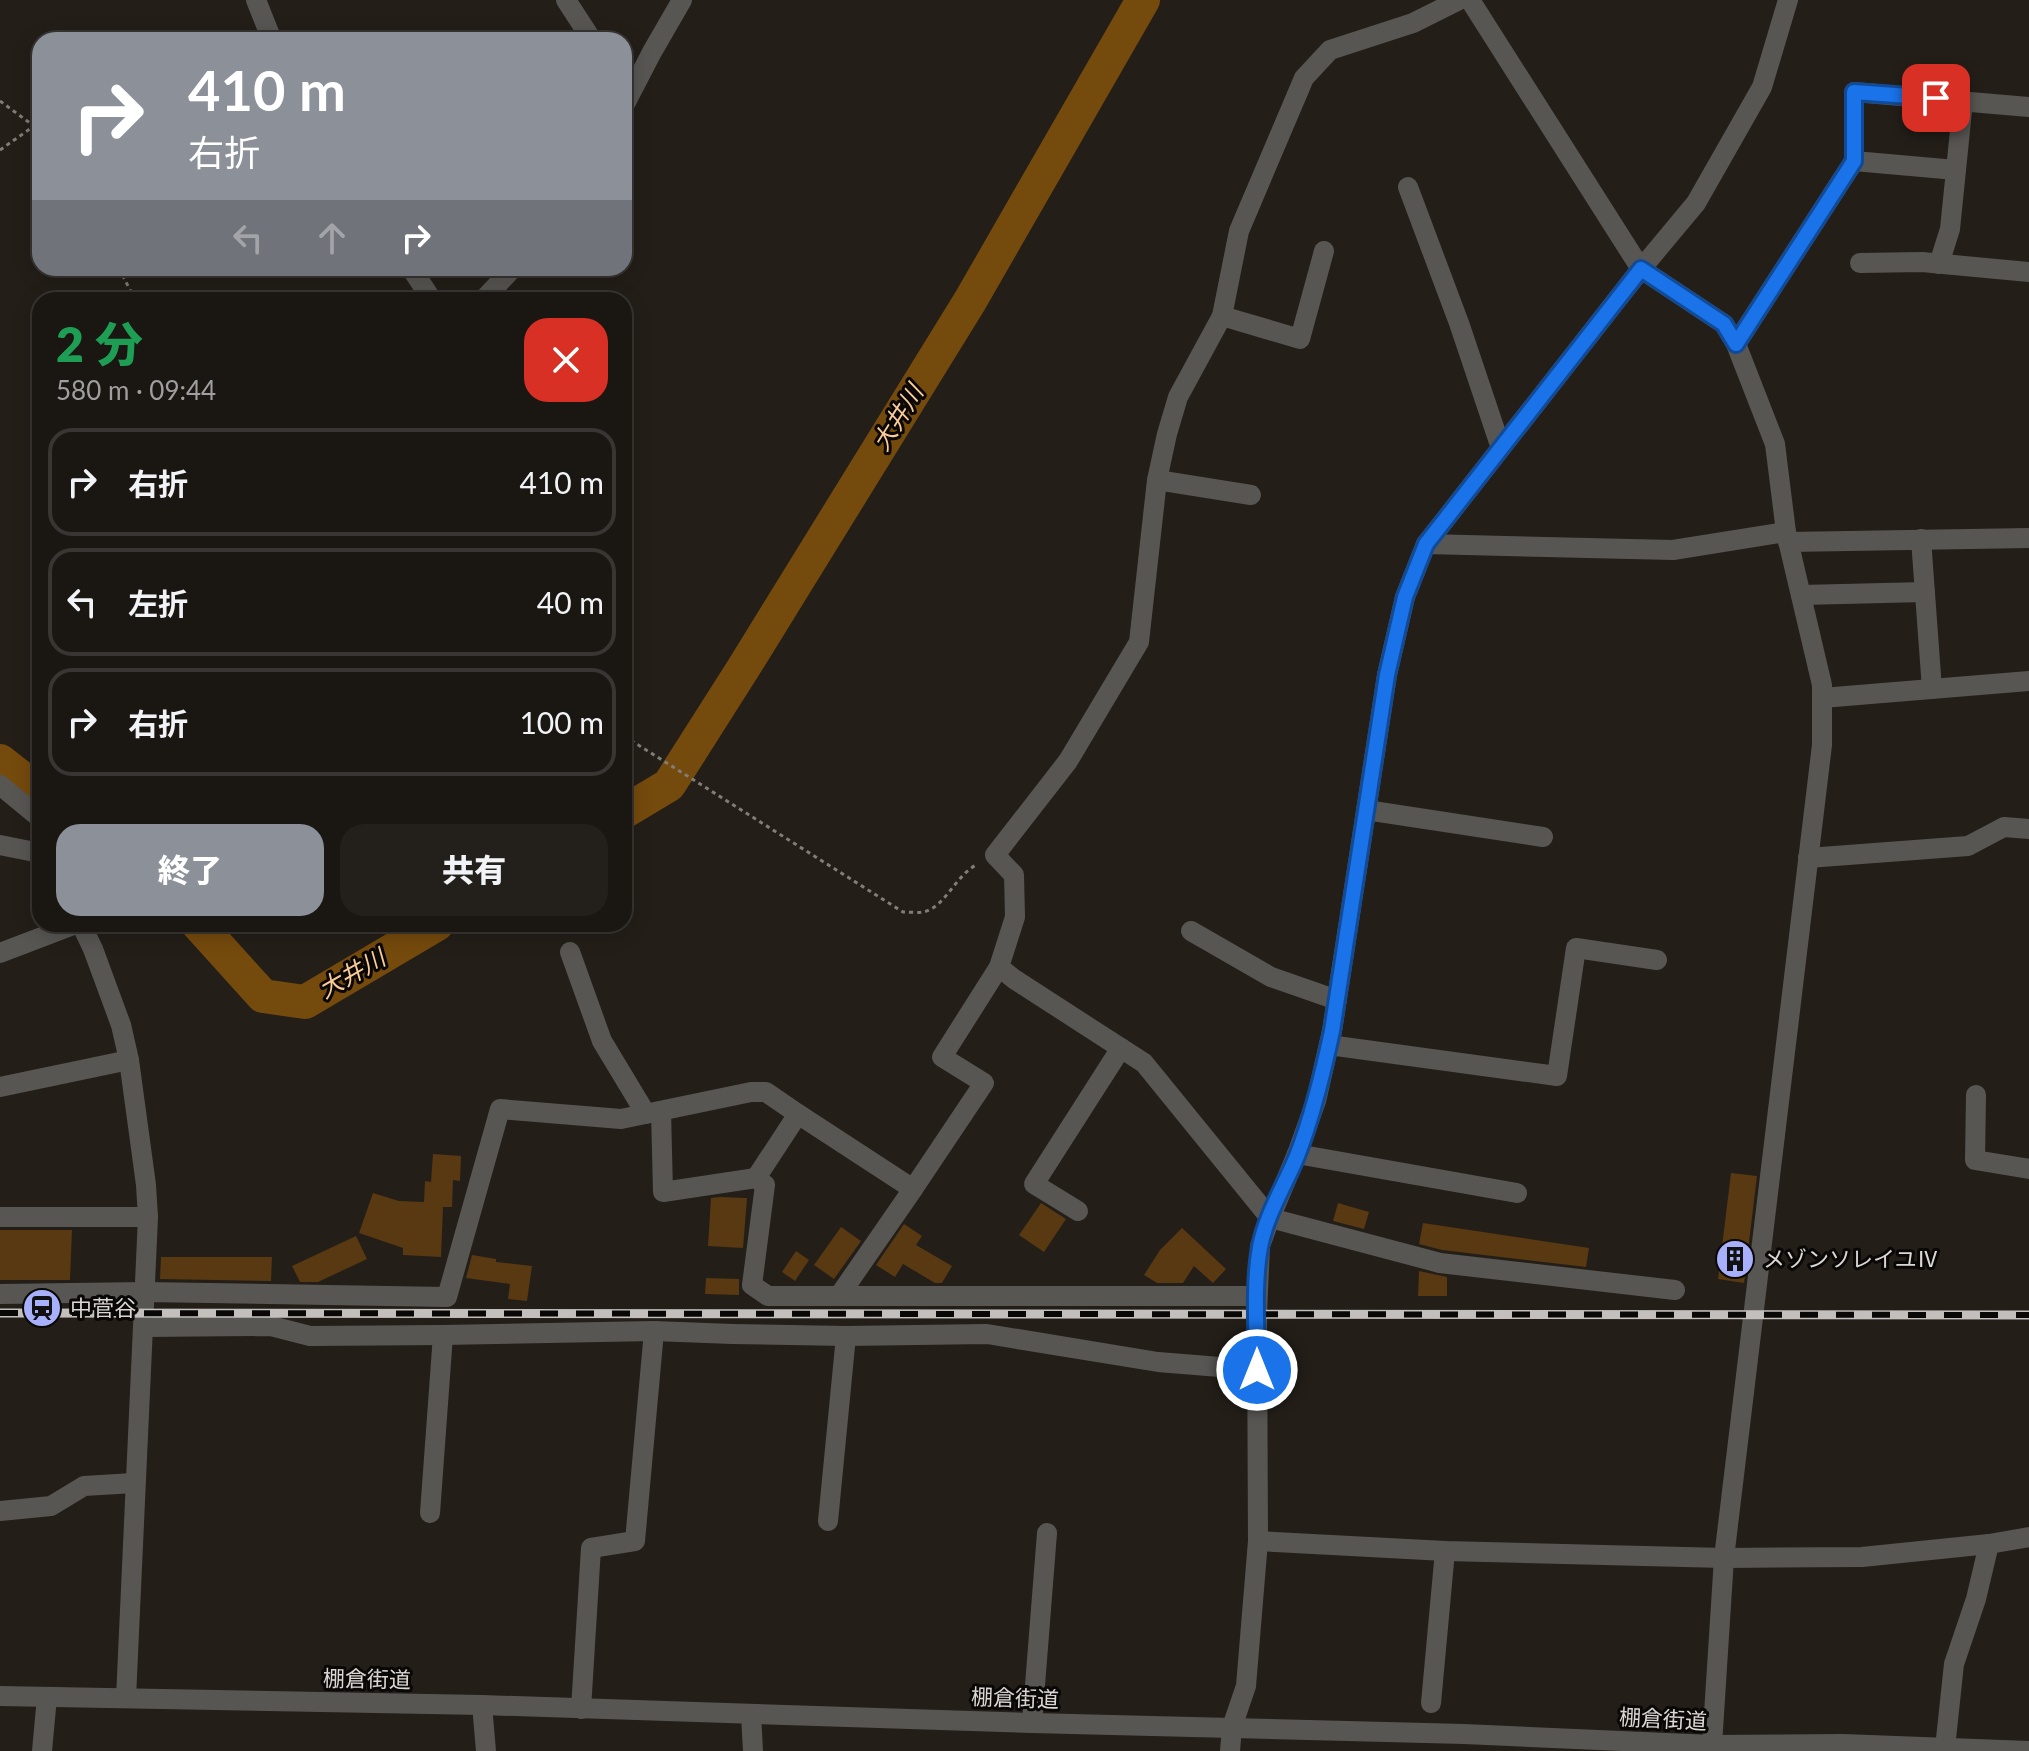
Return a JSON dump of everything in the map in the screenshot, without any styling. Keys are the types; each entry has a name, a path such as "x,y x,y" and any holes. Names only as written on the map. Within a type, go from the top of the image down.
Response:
{"street":[{"path":"256,0 269,32"},
{"path":"566,0 587,32"},
{"path":"632,86 682,0"},
{"path":"839,1296 984,1083 942,1057 999,967 1015,917 1014,875 995,855 1068,761 1139,642 1157,480 1178,397 1222,316 1239,231 1304,78 1330,50 1413,23 1459,0"},
{"path":"1470,0 1641,269 1724,324 1736,344 1775,444 1787,537 1822,685 1822,745 1724,1558 1712,1745"},
{"path":"1230,1751 1232,1727 1246,1686 1258,1541 1257,1296 1260,1246 1316,1101 1329,1045 1387,675 1405,597 1426,544 1696,203 1762,87 1788,0"},
{"path":"1736,344 1854,161 1854,92 2029,107"},
{"path":"1939,264 1950,229 1963,101"},
{"path":"1854,161 1956,170"},
{"path":"1408,187 1501,448"},
{"path":"1222,316 1300,339 1324,251"},
{"path":"1860,263 1922,262 2029,272"},
{"path":"490,292 506,276"},
{"path":"1157,480 1251,495"},
{"path":"1426,544 1673,550 1787,537 2029,538"},
{"path":"1921,539 1932,689"},
{"path":"1801,595 1925,592"},
{"path":"1822,698 2029,681"},
{"path":"0,785 32,811"},
{"path":"1366,810 1543,837"},
{"path":"1808,858 1968,846 2004,827 2029,829"},
{"path":"0,845 32,851"},
{"path":"1191,931 1271,977 1337,1000"},
{"path":"0,953 56,932"},
{"path":"83,932 93,949 121,1025 129,1060 148,1217 126,1698"},
{"path":"1329,1045 1557,1076 1576,948 1657,960"},
{"path":"570,952 602,1041 654,1112 663,1192 756,1178 765,1185 752,1285 768,1296 1257,1296"},
{"path":"999,967 1144,1063 1270,1218 1440,1263 1675,1290"},
{"path":"1078,1211 1034,1184 1121,1048"},
{"path":"0,1087 129,1060"},
{"path":"0,1294 145,1292 447,1297 500,1109 621,1119 751,1092 766,1092 913,1189"},
{"path":"1976,1095 1975,1160 2029,1169"},
{"path":"756,1178 798,1114"},
{"path":"1297,1154 1517,1193"},
{"path":"0,1217 148,1217"},
{"path":"143,1327 271,1326 310,1336 654,1331 846,1336 987,1334 1158,1362 1257,1370"},
{"path":"581,1709 591,1548 635,1541 654,1331"},
{"path":"430,1513 443,1335"},
{"path":"828,1521 846,1336"},
{"path":"0,1511 51,1506 84,1486 134,1483"},
{"path":"1032,1723 1047,1533"},
{"path":"1258,1541 1445,1551 1724,1558 1862,1557 2029,1537"},
{"path":"1945,1748 1954,1664 1976,1599 1989,1544"},
{"path":"1431,1703 1445,1551"},
{"name":"棚倉街道","path":"0,1696 482,1705 1464,1734 1712,1745 1843,1744 2029,1751"},
{"path":"42,1751 47,1697"},
{"path":"482,1705 486,1751"},
{"path":"751,1714 753,1751"}],"path":[{"path":"0,101 32,125"},
{"path":"0,150 32,127"},
{"path":"632,741 903,912 922,912 936,907 967,869 995,855"}],"building":[{"path":"433,1154 461,1156 460,1181 453,1180 452,1207 443,1207 441,1257 403,1255 403,1248 359,1233 373,1193 399,1201 424,1202 425,1181 431,1182"},
{"path":"1731,1173 1757,1176 1744,1283 1718,1279"},
{"path":"711,1198 747,1198 743,1248 708,1246"},
{"path":"1041,1203 1066,1219 1044,1252 1019,1235"},
{"path":"1338,1203 1369,1212 1364,1229 1333,1221"},
{"path":"1423,1223 1589,1248 1586,1267 1442,1250 1419,1244"},
{"path":"904,1224 922,1236 916,1245 952,1266 942,1283 935,1283 903,1264 895,1277 876,1265"},
{"path":"841,1227 861,1241 834,1279 814,1265"},
{"path":"1182,1228 1226,1269 1213,1283 1194,1266 1183,1283 1157,1283 1144,1275 1160,1250"},
{"path":"0,1230 72,1230 70,1280 0,1280"},
{"path":"356,1236 367,1259 318,1282 300,1282 292,1266"},
{"path":"796,1251 809,1260 795,1281 782,1272"},
{"path":"472,1255 496,1259 496,1262 532,1266 527,1301 508,1299 510,1284 466,1278"},
{"path":"161,1257 272,1257 271,1281 160,1279"},
{"path":"1419,1271 1447,1277 1447,1296 1418,1296"},
{"path":"706,1278 739,1279 739,1295 705,1294"}],"waterway":[{"name":"大井川","path":"632,807 669,785 744,667 970,301 1143,0"},
{"name":"大井川","path":"0,761 32,786"},
{"name":"大井川","path":"205,932 263,996 305,1002 423,932"}],"railway":[{"path":"0,1313 2029,1315"}],"place":[{"name":"メゾンソレイユⅣ","path":"1735,1259"},
{"name":"中菅谷","path":"42,1308"}],"route":[{"path":"1257,1370 1260,1246 1297,1154 1323,1073 1387,675 1405,597 1426,544 1641,269 1724,324 1736,344 1854,161 1854,92 1936,98"}]}
